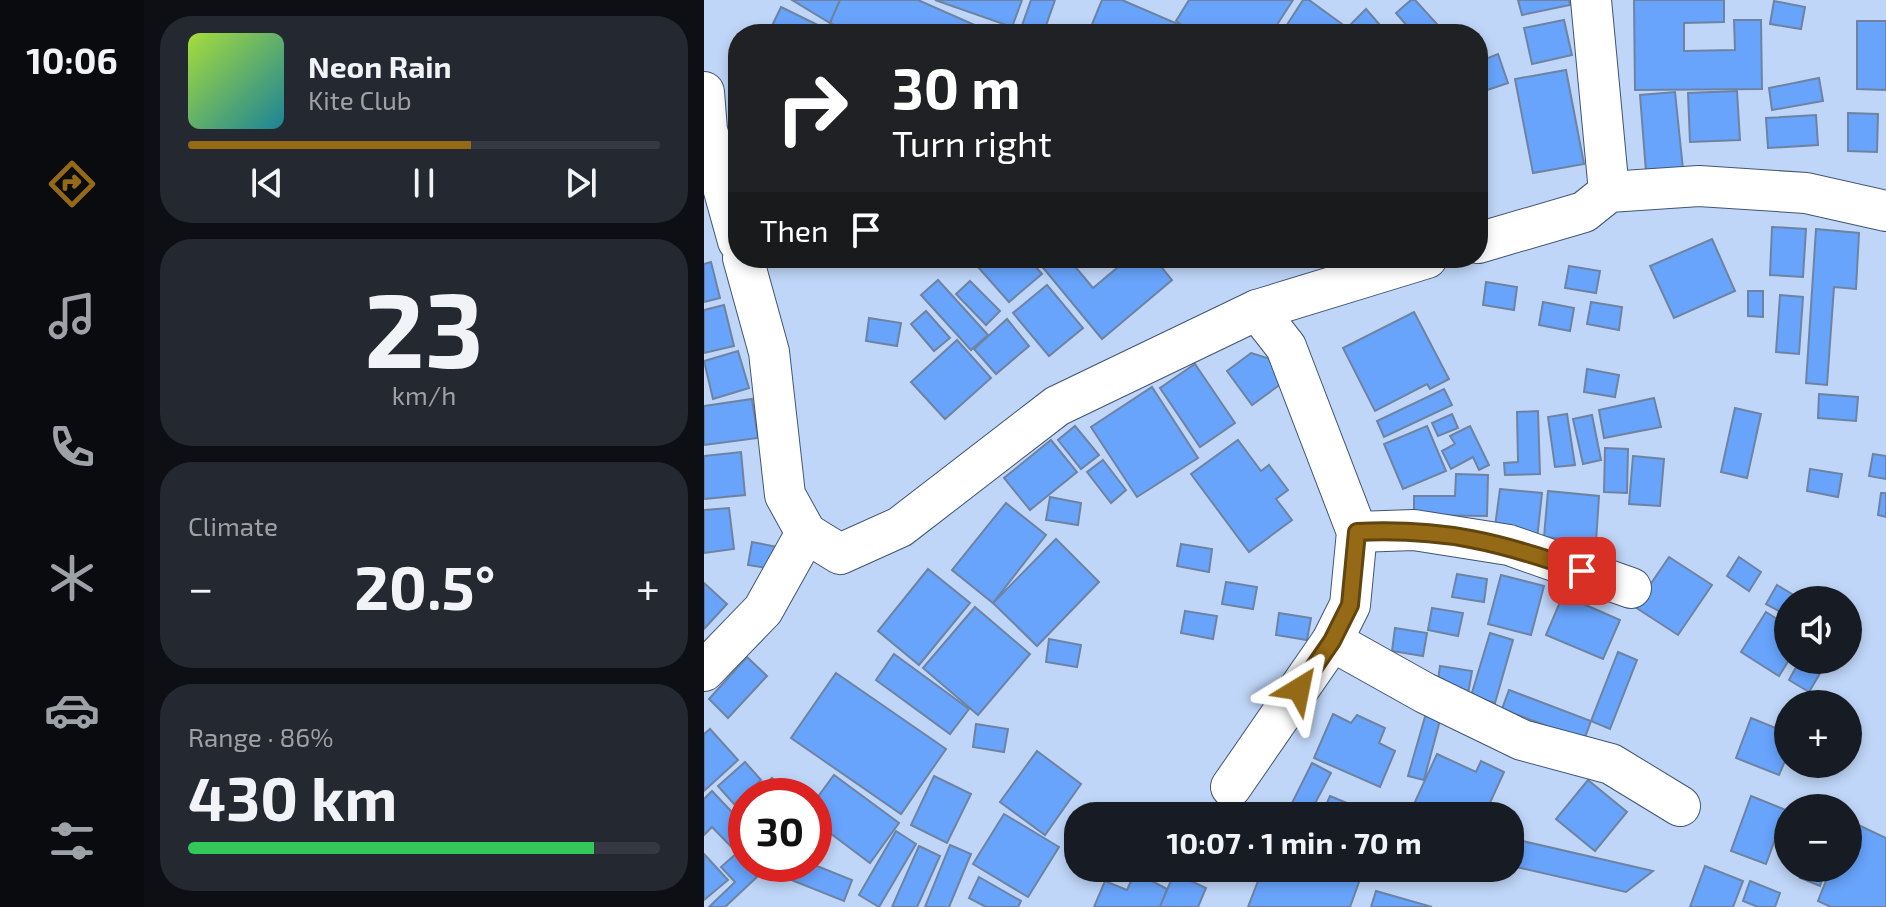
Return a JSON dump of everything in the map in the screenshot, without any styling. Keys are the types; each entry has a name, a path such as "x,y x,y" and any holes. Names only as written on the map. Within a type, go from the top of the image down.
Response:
{"street":[{"path":"1591,0 1609,192"},
{"path":"704,92 707,130 728,205"},
{"path":"1488,240 1584,212 1609,192 1699,186 1806,193 1886,211"},
{"path":"746,268 769,352 785,495 806,533 840,554 900,527 1057,406 1257,310 1394,268"},
{"path":"1231,787 1332,641 1350,605 1357,532 1286,347 1257,310"},
{"path":"1357,532 1414,530 1509,545 1631,588"},
{"path":"704,671 763,610 806,533"},
{"path":"1332,641 1425,693 1522,740 1611,764 1680,806"}],"building":[{"path":"792,0 840,0 830,23"},
{"path":"840,0 918,0 972,24 832,24 830,23"},
{"path":"935,0 1022,0 1013,24 1003,24"},
{"path":"1031,0 1055,0 1047,24 1023,24"},
{"path":"1102,0 1122,0 1178,24 1092,24"},
{"path":"1189,0 1293,0 1277,24 1181,24 1176,21"},
{"path":"1303,0 1309,0 1342,24 1287,24"},
{"path":"1415,0 1437,24 1405,24 1396,13"},
{"path":"1518,0 1569,0 1570,5 1522,15"},
{"path":"1634,0 1724,0 1724,22 1684,23 1684,51 1735,50 1734,20 1761,20 1762,89 1635,90"},
{"path":"1774,1 1805,7 1801,29 1770,24"},
{"path":"781,7 816,24 773,24"},
{"path":"1366,9 1380,24 1351,24"},
{"path":"1564,20 1572,55 1532,64 1524,28"},
{"path":"1857,21 1886,21 1886,90 1857,89"},
{"path":"1498,54 1508,83 1488,90 1488,58"},
{"path":"1566,70 1584,164 1533,173 1515,79"},
{"path":"1819,78 1823,101 1772,110 1769,88"},
{"path":"1737,91 1740,140 1690,142 1688,93"},
{"path":"1675,92 1683,169 1646,172 1640,95"},
{"path":"1848,113 1878,114 1877,152 1848,151"},
{"path":"1816,115 1818,145 1768,148 1766,118"},
{"path":"1772,227 1806,229 1803,277 1770,275"},
{"path":"1816,229 1859,233 1856,289 1834,287 1827,385 1806,383"},
{"path":"1712,239 1735,291 1674,318 1650,266"},
{"path":"711,262 720,298 704,302 704,264"},
{"path":"1569,266 1600,271 1596,293 1565,288"},
{"path":"979,268 1037,268 1042,274 1009,302"},
{"path":"1043,268 1076,268 1093,288 1117,268 1162,268 1172,280 1102,339"},
{"path":"938,280 988,335 971,350 921,295"},
{"path":"970,281 1000,311 986,325 956,294"},
{"path":"1486,282 1517,287 1514,310 1483,305"},
{"path":"1047,285 1083,328 1049,356 1013,313"},
{"path":"1748,291 1763,291 1763,317 1748,316"},
{"path":"1780,295 1803,297 1799,354 1776,352"},
{"path":"1543,302 1574,308 1570,331 1539,325"},
{"path":"1591,302 1622,307 1619,330 1587,324"},
{"path":"724,305 734,346 704,353 704,310"},
{"path":"926,311 950,338 934,351 911,324"},
{"path":"1414,312 1449,379 1430,389 1427,384 1375,411 1343,348"},
{"path":"869,318 901,323 897,346 866,341"},
{"path":"1007,319 1029,346 996,374 974,349"},
{"path":"957,340 991,378 945,419 911,382"},
{"path":"738,351 749,388 713,399 704,361"},
{"path":"1251,353 1277,361 1289,378 1252,405 1227,371"},
{"path":"1195,364 1235,423 1200,447 1160,388"},
{"path":"1587,369 1619,375 1615,397 1584,392"},
{"path":"1152,387 1198,458 1137,497 1091,427"},
{"path":"1444,389 1452,405 1384,437 1377,421"},
{"path":"1819,394 1858,397 1856,421 1818,418"},
{"path":"1654,398 1661,427 1604,438 1599,410"},
{"path":"752,399 758,438 704,445 704,406"},
{"path":"1735,408 1761,414 1747,478 1721,472"},
{"path":"1538,411 1540,474 1505,475 1504,463 1518,462 1517,412"},
{"path":"1452,414 1458,428 1438,436 1432,423"},
{"path":"1567,414 1575,465 1555,467 1548,417"},
{"path":"1592,415 1601,460 1583,464 1573,419"},
{"path":"1075,426 1099,455 1081,469 1058,440"},
{"path":"1427,426 1446,471 1403,489 1384,444"},
{"path":"1470,426 1489,465 1479,470 1473,457 1451,469 1442,451 1455,444 1450,436"},
{"path":"1051,440 1077,472 1030,510 1004,478"},
{"path":"1238,440 1261,471 1269,465 1288,490 1276,499 1292,520 1249,552 1191,474"},
{"path":"1605,448 1628,449 1627,493 1604,492"},
{"path":"741,452 745,495 704,499 704,456"},
{"path":"1873,454 1886,456 1886,479 1869,476"},
{"path":"1633,456 1664,459 1660,506 1629,504"},
{"path":"1103,460 1126,490 1111,503 1087,472"},
{"path":"1810,469 1842,474 1838,497 1807,491"},
{"path":"1456,474 1488,475 1487,516 1414,515 1414,496 1455,496"},
{"path":"1500,489 1542,493 1537,539 1494,534"},
{"path":"1548,491 1599,496 1596,542 1544,537"},
{"path":"1881,493 1886,493 1886,517 1878,515"},
{"path":"1050,497 1081,503 1078,525 1046,520"},
{"path":"1006,503 1046,535 993,603 952,570"},
{"path":"729,508 734,549 704,553 704,510"},
{"path":"1056,539 1099,582 1037,646 993,603"},
{"path":"752,542 783,548 779,570 748,565"},
{"path":"1181,544 1212,549 1209,572 1177,566"},
{"path":"1669,557 1712,585 1678,635 1635,607"},
{"path":"1739,557 1761,572 1749,591 1727,576"},
{"path":"928,569 970,603 919,665 878,631"},
{"path":"1457,574 1487,579 1484,602 1452,597"},
{"path":"1501,575 1544,586 1531,635 1488,624"},
{"path":"1226,582 1257,587 1253,609 1222,604"},
{"path":"704,583 727,604 704,629"},
{"path":"1774,590 1774,608 1766,604"},
{"path":"1563,595 1620,620 1603,659 1546,635"},
{"path":"975,607 1030,654 978,715 923,668"},
{"path":"1432,608 1463,613 1458,636 1428,630"},
{"path":"1185,611 1217,616 1213,639 1181,633"},
{"path":"1766,612 1774,617 1774,673 1741,652"},
{"path":"1279,613 1311,618 1307,640 1276,635"},
{"path":"1395,628 1427,633 1423,656 1392,651"},
{"path":"1490,633 1513,640 1495,703 1471,696"},
{"path":"1049,639 1081,645 1077,667 1046,662"},
{"path":"1618,652 1637,660 1610,729 1591,721"},
{"path":"894,654 969,709 950,734 876,680"},
{"path":"747,657 767,676 728,718 709,699"},
{"path":"1440,666 1472,671 1468,694 1437,688"},
{"path":"836,673 946,749 901,814 791,738"},
{"path":"1792,674 1820,674 1810,690 1789,680"},
{"path":"1509,690 1591,721 1584,740 1502,709"},
{"path":"1427,710 1442,713 1424,780 1408,776"},
{"path":"1333,714 1351,723 1357,715 1385,728 1379,743 1395,751 1380,787 1314,758"},
{"path":"1751,718 1774,727 1774,773 1736,758"},
{"path":"976,724 1008,729 1004,752 973,747"},
{"path":"710,729 738,760 704,791 704,734"},
{"path":"1037,751 1081,784 1068,802 1064,802 1064,808 1045,835 1000,802"},
{"path":"1437,754 1476,772 1481,761 1504,772 1490,802 1415,802"},
{"path":"745,762 759,778 728,778 728,797 718,786"},
{"path":"1312,763 1331,773 1316,802 1292,802"},
{"path":"834,775 899,823 870,863 832,834"},
{"path":"934,776 971,794 947,843 911,825"},
{"path":"1588,780 1627,812 1595,851 1556,819"},
{"path":"712,791 728,808 728,843 712,827 704,835 704,799"},
{"path":"1330,796 1344,802 1327,802"},
{"path":"1751,796 1774,805 1774,842 1766,864 1731,851"},
{"path":"1004,814 1059,847 1028,897 973,864"},
{"path":"1862,827 1886,838 1886,907 1831,907 1818,901 1825,882 1862,882"},
{"path":"896,831 916,844 879,907 859,895"},
{"path":"1524,841 1653,871 1626,892 1524,869"},
{"path":"950,845 971,854 949,907 925,907"},
{"path":"919,846 940,856 917,907 892,907"},
{"path":"704,854 728,880 704,900"},
{"path":"728,861 728,874 721,867"},
{"path":"1705,866 1743,881 1733,907 1690,907"},
{"path":"832,872 852,880 844,901 796,882 832,882"},
{"path":"979,877 1021,901 1018,907 986,907 969,898"},
{"path":"1750,881 1780,893 1775,907 1758,907 1743,901"},
{"path":"735,882 752,882 725,907 709,907"},
{"path":"1105,882 1127,890 1131,882 1154,882 1167,889 1160,907 1094,907"},
{"path":"1170,882 1193,882 1206,888 1198,907 1160,907"},
{"path":"1258,882 1359,882 1350,907 1248,907"},
{"path":"1376,891 1432,907 1371,907"}],"route":[{"path":"1299,689 1332,641 1350,605 1357,532 1414,530 1509,545 1582,571"}]}
